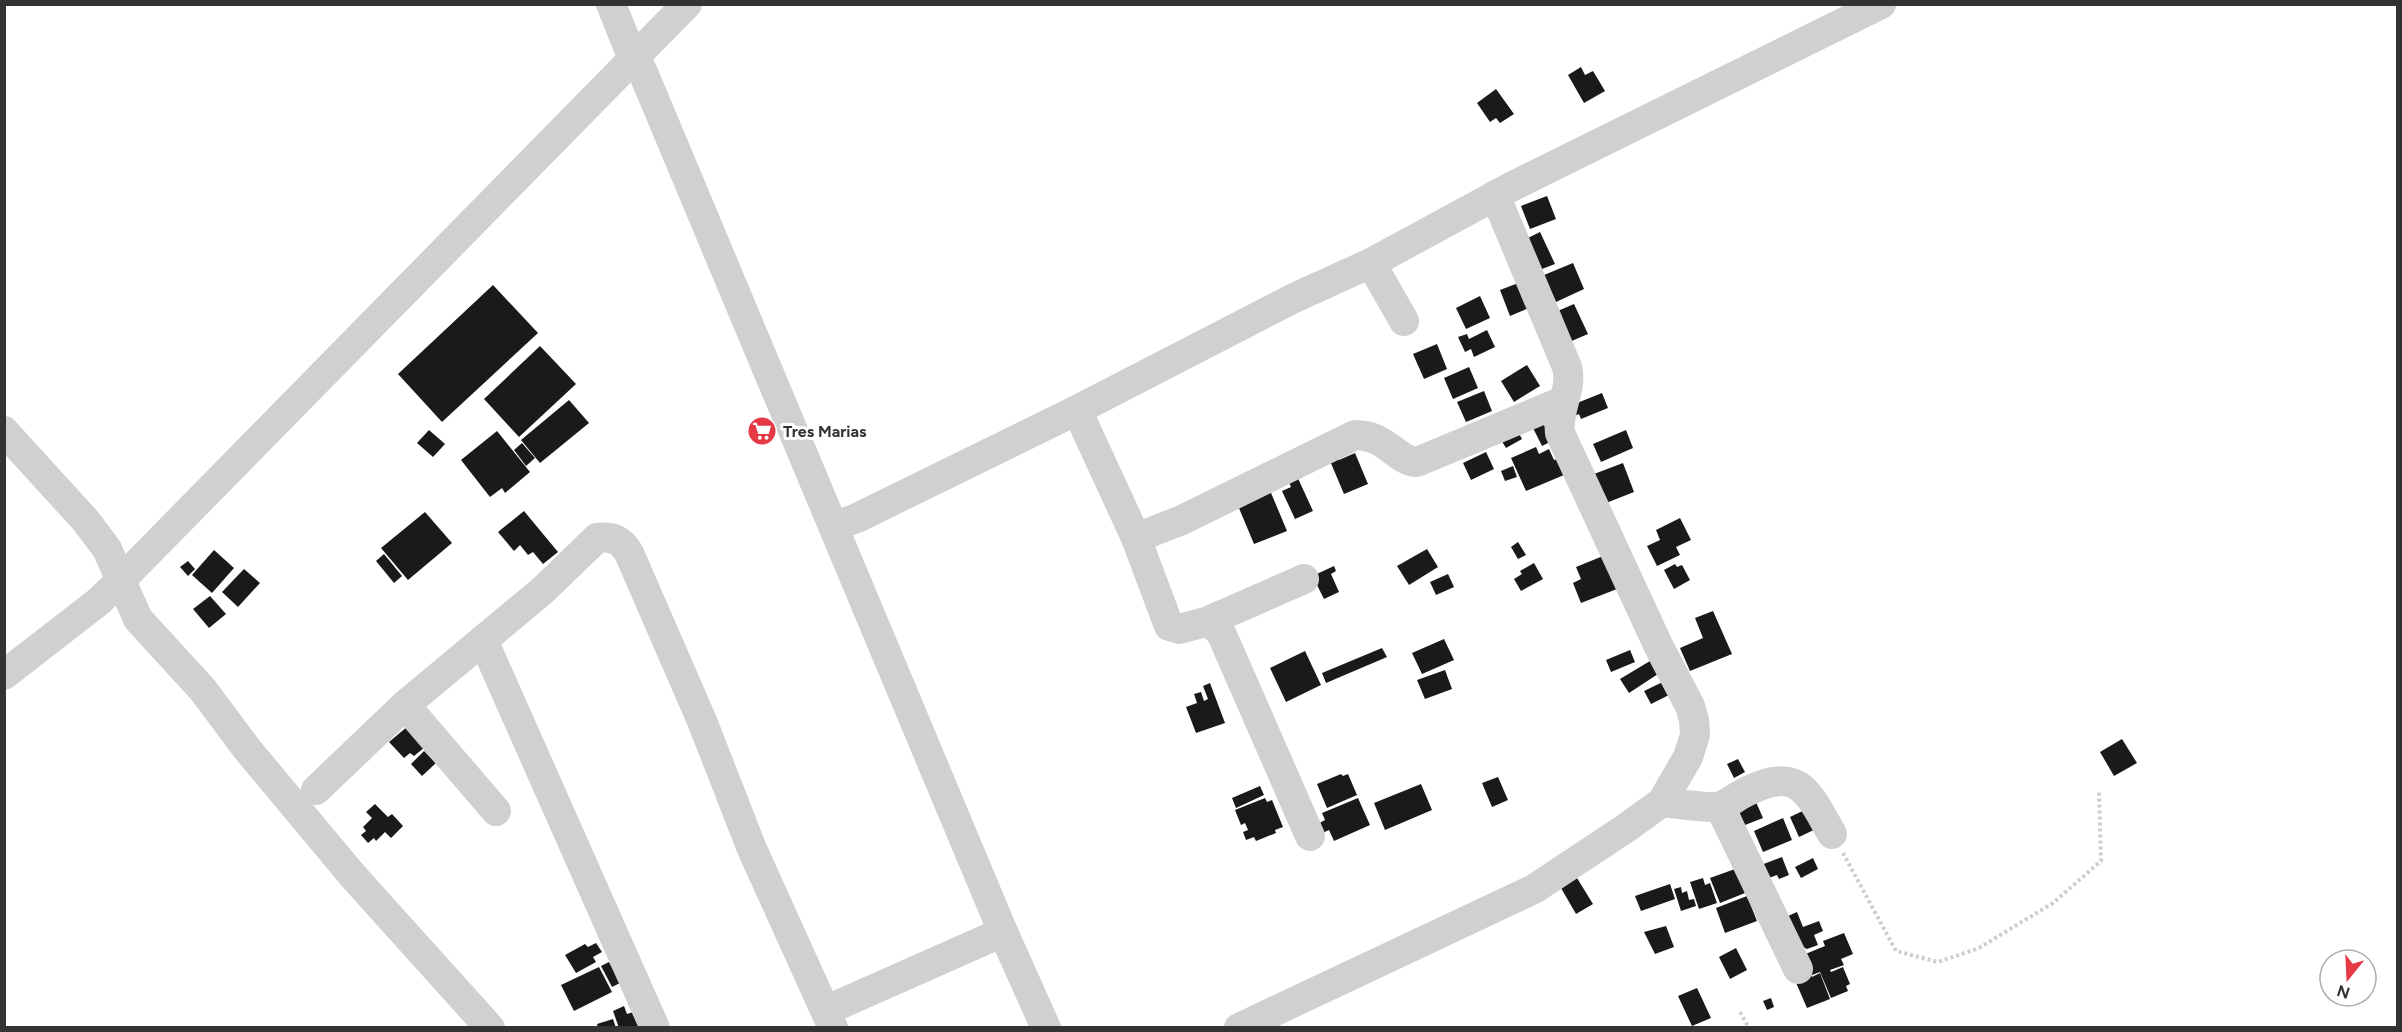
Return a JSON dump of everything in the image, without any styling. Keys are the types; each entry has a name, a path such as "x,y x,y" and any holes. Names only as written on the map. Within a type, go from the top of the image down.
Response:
{"street":[{"path":"611,4 640,59 1003,932 1046,1028"},
{"path":"628,4 640,59"},
{"path":"4,675 98,602 121,580 640,59 687,4"},
{"path":"835,526 857,518 1077,410 1294,298 1371,263 1494,195 1881,4"},
{"path":"1239,1028 1534,889 1662,802 1688,758 1695,735 1690,706 1659,647 1560,433 1559,414 1568,387 1567,367 1494,195"},
{"path":"1371,263 1404,321"},
{"path":"1136,538 1182,520 1355,435 1367,435 1380,440 1408,460 1417,462 1563,401"},
{"path":"1077,410 1136,538 1169,626 1179,629 1206,622 1304,579"},
{"path":"4,431 86,521 107,549 138,619 203,690 247,748 353,876 490,1028"},
{"path":"316,790 405,705 542,591 597,538 616,539 624,544 702,721 752,849 830,1019 1003,932"},
{"path":"1206,622 1217,628 1222,635 1310,836"},
{"path":"483,639 655,1028"},
{"path":"405,705 496,811"},
{"path":"1662,802 1720,807 1751,789 1778,781 1790,781 1800,786 1810,797 1832,834"},
{"path":"1720,807 1798,969"}],"path":[{"path":"1832,834 1866,892 1896,951 1938,962 1979,948 2053,903 2101,861 2099,792"},
{"path":"1740,1012 1749,1028"}],"building":[{"path":"1581,67 1585,75 1593,71 1605,91 1584,103 1568,75"},
{"path":"1496,89 1514,114 1500,123 1496,118 1490,122 1477,103"},
{"path":"1547,196 1556,219 1530,229 1521,206"},
{"path":"1540,232 1555,264 1542,269 1528,238"},
{"path":"1573,263 1584,289 1556,302 1544,275"},
{"path":"1521,282 1531,307 1510,316 1500,290"},
{"path":"493,285 538,333 442,422 398,374"},
{"path":"1480,296 1490,318 1466,329 1456,308"},
{"path":"1574,304 1588,334 1567,343 1553,313"},
{"path":"1487,330 1495,347 1474,357 1471,349 1465,352 1458,337 1467,334 1469,339"},
{"path":"1437,344 1447,369 1424,379 1413,354"},
{"path":"540,346 576,384 519,437 484,399"},
{"path":"1527,365 1540,386 1514,402 1501,381"},
{"path":"1469,367 1478,388 1453,399 1444,378"},
{"path":"1484,391 1492,411 1466,422 1457,402"},
{"path":"1602,393 1608,408 1581,419 1579,414 1572,417 1567,407"},
{"path":"569,400 589,423 540,463 521,440"},
{"path":"1541,419 1552,441 1542,446 1531,424"},
{"path":"1515,426 1522,439 1506,448 1498,435"},
{"path":"429,430 445,444 433,457 417,443"},
{"path":"1626,430 1633,448 1601,462 1593,444"},
{"path":"497,431 530,472 505,493 502,488 490,497 461,460"},
{"path":"522,443 535,458 526,466 514,450"},
{"path":"1536,447 1539,454 1549,449 1554,460 1557,459 1564,475 1526,491 1511,458"},
{"path":"1486,452 1494,469 1471,480 1463,463"},
{"path":"1355,453 1368,484 1344,494 1330,461"},
{"path":"1623,463 1634,492 1606,503 1594,474"},
{"path":"1513,466 1517,477 1505,481 1501,471"},
{"path":"1296,474 1313,511 1295,519 1282,491 1291,487 1287,478"},
{"path":"1269,488 1287,531 1254,544 1236,501"},
{"path":"524,511 558,552 543,564 533,552 528,555 520,545 514,551 498,532"},
{"path":"425,512 452,543 408,580 381,548"},
{"path":"1680,518 1691,540 1676,547 1680,555 1657,566 1647,546 1660,540 1656,530"},
{"path":"1518,542 1526,555 1518,559 1511,547"},
{"path":"1427,549 1438,567 1409,585 1397,566"},
{"path":"214,550 234,568 212,593 192,575"},
{"path":"384,554 402,576 394,583 376,561"},
{"path":"1603,556 1617,589 1581,603 1573,583 1581,579 1576,567"},
{"path":"188,561 195,569 188,576 180,567"},
{"path":"1534,563 1543,579 1521,591 1514,579 1522,574 1520,571"},
{"path":"1675,564 1677,567 1682,565 1690,580 1674,589 1664,570"},
{"path":"1334,566 1336,571 1331,574 1339,592 1324,599 1315,581 1306,579"},
{"path":"244,569 260,583 238,607 222,592"},
{"path":"1448,574 1454,587 1436,595 1430,582"},
{"path":"210,596 226,614 209,628 193,609"},
{"path":"1713,611 1732,654 1690,671 1680,648 1703,638 1695,618"},
{"path":"1444,639 1454,660 1422,674 1412,653"},
{"path":"1382,648 1387,657 1326,683 1322,673"},
{"path":"1630,650 1635,662 1611,672 1606,660"},
{"path":"1305,651 1321,685 1286,702 1270,668"},
{"path":"1650,661 1658,674 1629,693 1620,679"},
{"path":"1445,670 1452,689 1425,699 1417,680"},
{"path":"1669,679 1675,692 1651,704 1644,691"},
{"path":"1210,683 1225,723 1196,733 1186,707 1197,703 1194,694 1201,692 1204,701 1208,699 1203,686"},
{"path":"408,726 430,743 414,756 410,753 404,758 389,742"},
{"path":"2122,739 2137,763 2114,776 2100,752"},
{"path":"424,751 436,763 422,776 411,764"},
{"path":"1738,759 1745,772 1734,778 1727,764"},
{"path":"1341,774 1343,776 1348,774 1357,795 1327,808 1317,784"},
{"path":"1498,777 1508,800 1492,807 1482,783"},
{"path":"1421,784 1432,810 1385,830 1374,803"},
{"path":"1260,786 1264,795 1236,808 1232,798"},
{"path":"1752,793 1763,818 1745,825 1734,801"},
{"path":"1265,798 1267,802 1272,800 1283,827 1275,830 1276,833 1256,841 1254,837 1246,840 1243,832 1248,830 1245,823 1241,825 1235,810"},
{"path":"1358,798 1370,825 1334,841 1329,830 1318,835 1314,826 1325,820 1322,813"},
{"path":"375,804 388,817 392,814 403,826 391,838 385,832 376,841 374,838 368,843 361,835 366,831 363,827 372,818 366,812"},
{"path":"1811,807 1820,827 1799,837 1790,817"},
{"path":"1783,818 1792,840 1763,852 1754,831"},
{"path":"1782,857 1789,875 1779,879 1777,875 1766,879 1761,865"},
{"path":"1813,858 1818,869 1801,878 1795,867"},
{"path":"1735,869 1745,893 1720,903 1710,878"},
{"path":"1577,878 1593,904 1576,914 1561,888"},
{"path":"1703,878 1705,885 1710,883 1717,903 1699,909 1690,882"},
{"path":"1670,884 1675,899 1641,911 1635,896"},
{"path":"1681,887 1682,893 1687,891 1689,900 1694,899 1696,906 1681,911 1674,889"},
{"path":"1747,896 1757,921 1725,933 1716,908"},
{"path":"1797,912 1803,927 1819,921 1823,931 1814,935 1818,945 1807,949 1801,946 1788,916"},
{"path":"1666,926 1674,947 1655,954 1644,932"},
{"path":"1844,933 1853,954 1841,959 1844,965 1830,970 1831,972 1843,967 1850,984 1846,986 1848,991 1831,998 1820,972 1812,975 1803,955 1825,946 1823,941"},
{"path":"596,943 602,952 593,957 596,962 576,973 565,955 585,944 588,947"},
{"path":"1736,948 1747,970 1730,979 1719,957"},
{"path":"609,962 620,983 612,987 601,966"},
{"path":"599,967 612,992 574,1011 561,985"},
{"path":"1810,972 1812,977 1820,973 1830,999 1807,1008 1794,978"},
{"path":"1697,988 1711,1018 1692,1026 1678,996"},
{"path":"1771,998 1774,1007 1767,1010 1763,1001"},
{"path":"624,1006 627,1014 640,1010 646,1028 619,1028 613,1011"},
{"path":"613,1019 616,1028 598,1028 597,1024"}],"place":[{"name":"Tres Marias","path":"762,431"}]}
